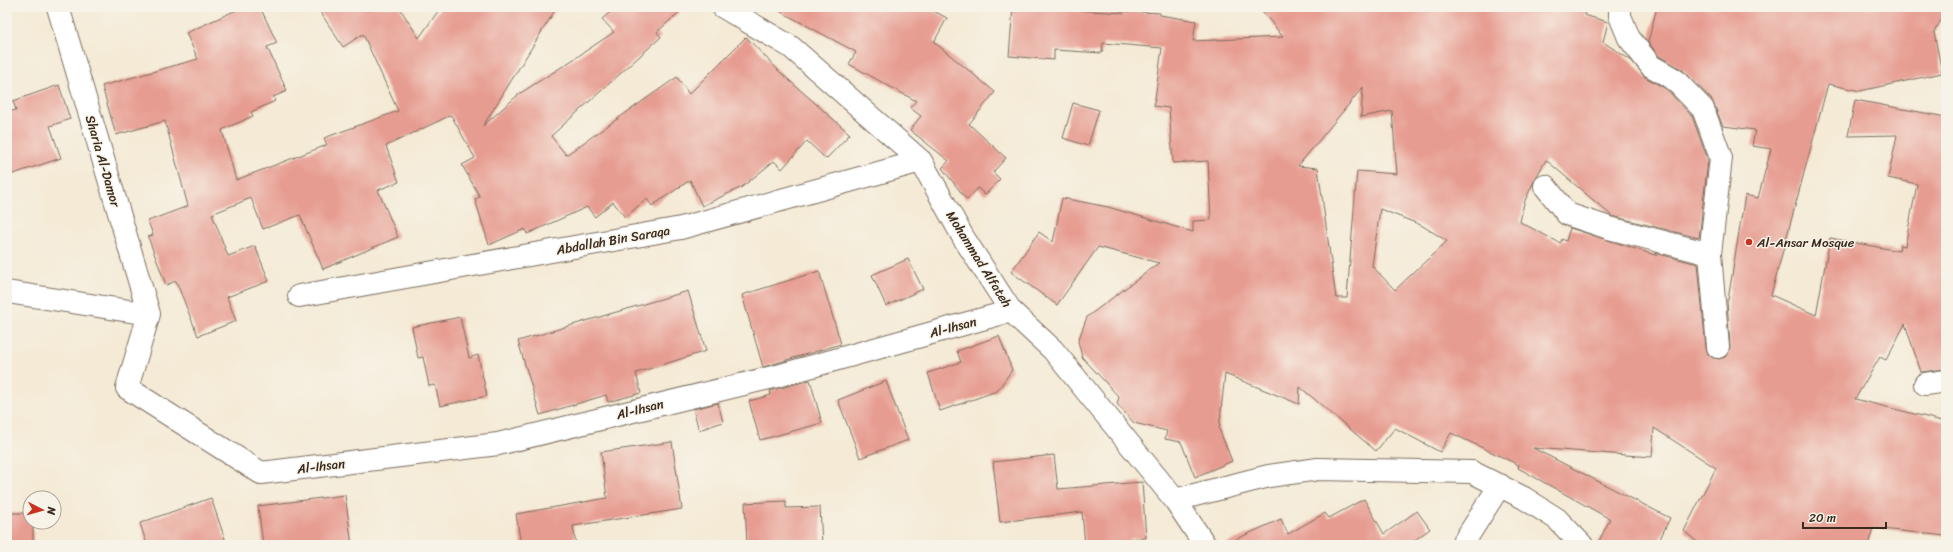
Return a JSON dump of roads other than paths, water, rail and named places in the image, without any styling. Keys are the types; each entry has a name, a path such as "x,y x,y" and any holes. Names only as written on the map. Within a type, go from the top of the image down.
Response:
{"street":[{"name":"Sharia Al-Damor","path":"58,7 149,314"},
{"name":"Mohammad Alfateh","path":"723,7 791,47 921,161 963,237 1011,311 1053,350 1175,500 1205,545"},
{"path":"1620,7 1620,16 1629,38 1651,66 1674,79 1703,110 1721,158 1710,254 1718,347"},
{"name":"Abdallah Bin Saraqa","path":"299,296 681,228 921,161"},
{"path":"1546,186 1567,214 1609,228 1710,254"},
{"path":"7,292 149,314"},
{"name":"Al-Ihsan","path":"149,314 127,388 261,473 498,444 777,376 1011,311"},
{"path":"1925,384 1946,381"},
{"path":"1175,500 1269,476 1318,469 1472,472 1524,498 1557,519 1582,545"},
{"path":"1462,545 1500,485"}],"place":[{"name":"Al-Ansar Mosque","path":"1749,242"}]}
